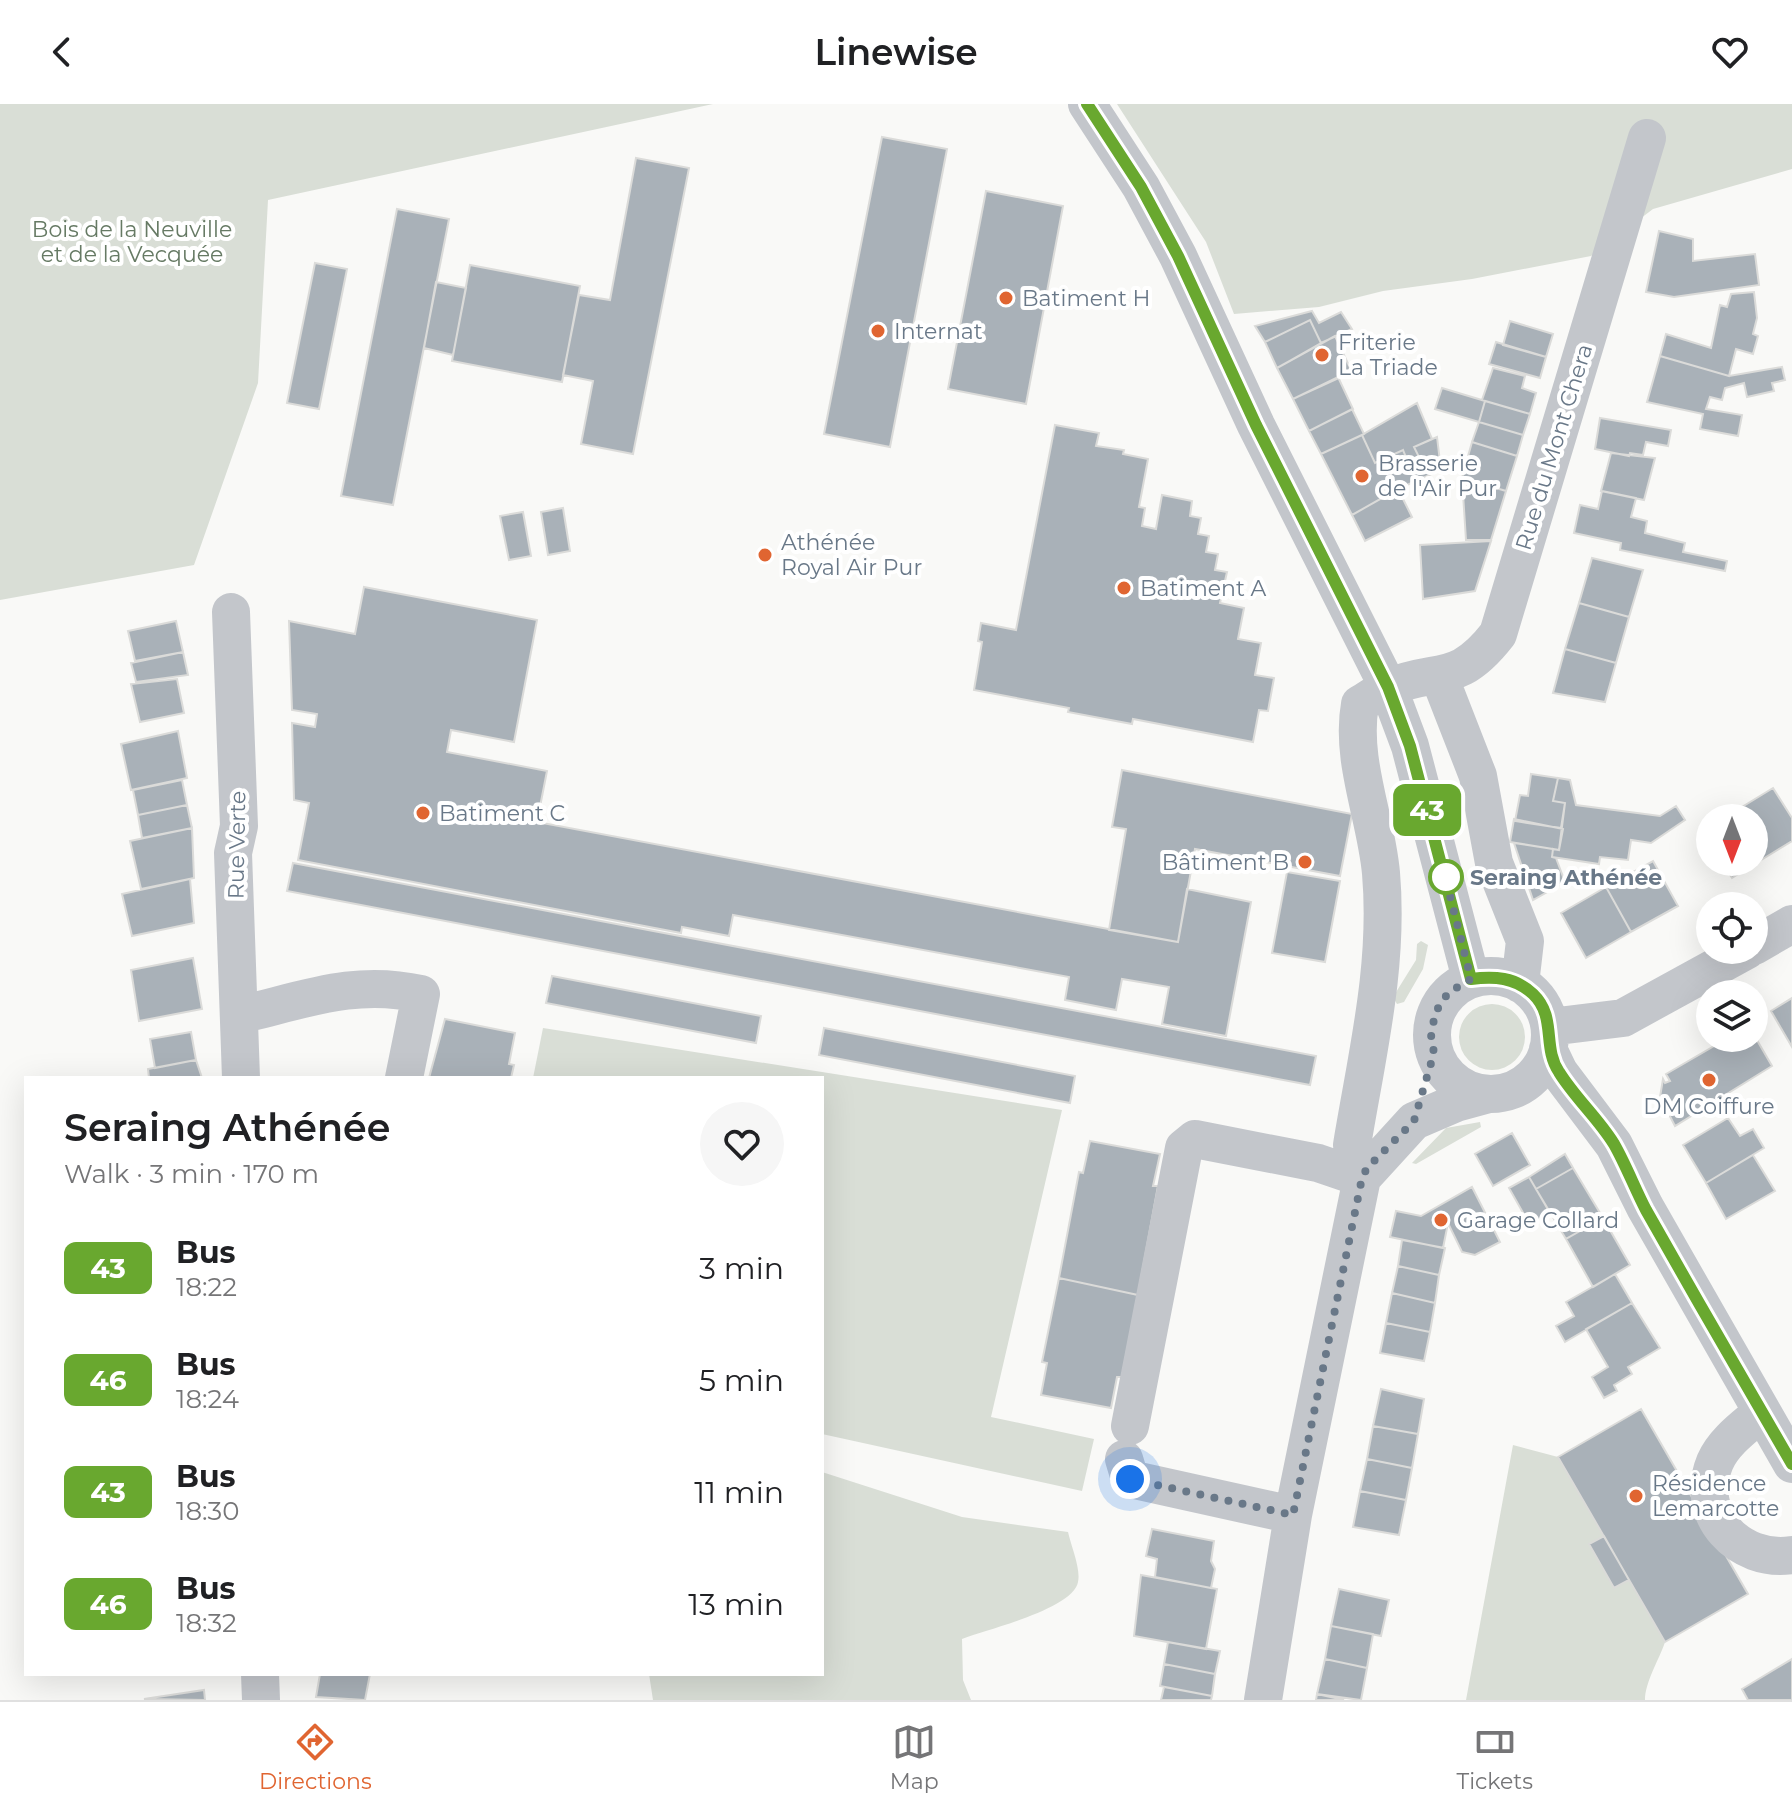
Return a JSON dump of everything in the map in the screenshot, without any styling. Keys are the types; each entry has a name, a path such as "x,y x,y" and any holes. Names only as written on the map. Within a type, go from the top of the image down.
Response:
{"street":[{"path":"1087,104 1141,187 1178,256 1256,425 1388,687 1410,746 1471,979"},
{"name":"Rue du Mont Chera","path":"1388,687 1460,669 1482,654 1498,634 1647,138"},
{"name":"Rue Verte","path":"231,612 239,826 233,853 241,1076"},
{"path":"1439,676 1478,776 1494,863 1525,941 1520,984"},
{"path":"1365,1173 1354,1157 1352,1145 1375,1018 1383,944 1381,871 1355,729 1360,704 1388,687"},
{"path":"1768,938 1792,924"},
{"path":"1549,1038 1623,1018 1721,964"},
{"path":"1583,1108 1470,1091 1453,1081 1434,1053 1431,1037 1435,1013 1448,993 1471,979 1495,976 1520,984 1535,996 1559,1072 1578,1094 1583,1108 1614,1145 1645,1207 1792,1464"},
{"path":"239,1015 360,986 387,986 421,994 404,1076"},
{"path":"1263,1700 1293,1515 1365,1173 1414,1121 1456,1103 1499,1093 1537,1073 1549,1038"},
{"path":"1414,1121 1434,1053"},
{"path":"1293,1515 1130,1479 1127,1443 1184,1148 1195,1139 1365,1173"},
{"path":"1762,1412 1727,1443 1716,1461 1711,1480 1712,1507 1719,1525 1742,1548 1761,1556 1792,1555"},
{"path":"260,1676 261,1700"}],"green space":[{"name":"Bois de la Neuville et de la Vecquée","path":"0,104 713,104 268,200 258,383 194,565 0,600"},
{"path":"1117,104 1792,104 1792,169 1653,209 1591,256 1472,279 1383,291 1319,307 1234,314 1206,242"},
{"path":"1421,941 1428,945 1423,969 1404,1002 1397,1004 1393,997 1416,960 1417,944"},
{"path":"1492,1004 1505,1007 1515,1014 1522,1024 1525,1037 1522,1050 1515,1060 1505,1067 1492,1070 1479,1067 1469,1060 1462,1050 1459,1037 1462,1024 1469,1014 1479,1007"},
{"path":"543,1028 1062,1110 991,1417 1094,1439 1082,1491 824,1434 824,1076 533,1076"},
{"path":"1480,1122 1481,1127 1416,1164 1412,1163 1446,1128"},
{"path":"1513,1445 1558,1457 1604,1536 1589,1545 1614,1587 1629,1580 1665,1642 1650,1678 1645,1700 1466,1700"},
{"path":"824,1473 962,1517 1068,1532 1079,1577 1073,1592 1046,1609 962,1639 963,1680 971,1700 653,1700 649,1676 824,1676"}],"building":[{"name":"Internat","path":"882,137 947,149 890,447 824,434"},
{"path":"636,158 689,168 633,454 581,444 593,381 563,375 579,295 610,300"},
{"name":"Batiment H","path":"986,191 1063,206 1026,404 948,389"},
{"path":"397,209 449,219 393,505 341,496"},
{"path":"1659,231 1693,239 1693,261 1755,254 1759,285 1674,297 1646,292"},
{"path":"315,263 347,269 319,409 287,403"},
{"path":"470,265 580,286 562,382 452,361"},
{"path":"436,282 466,288 453,355 424,348"},
{"path":"1754,292 1757,318 1753,334 1758,336 1753,354 1736,349 1729,376 1660,356 1666,334 1711,348 1720,305 1727,307 1731,294"},
{"path":"1312,311 1319,323 1341,312 1352,329 1321,343 1310,320 1265,342 1255,326"},
{"path":"1310,320 1321,343 1277,368 1265,342"},
{"path":"1510,321 1553,334 1546,357 1503,345"},
{"name":"Friterie La Triade","path":"1335,336 1352,372 1293,399 1277,368"},
{"path":"1496,342 1546,357 1540,378 1489,364"},
{"path":"1660,356 1729,376 1782,367 1785,380 1772,383 1774,391 1747,397 1744,383 1725,388 1722,400 1710,397 1706,409 1742,415 1738,436 1700,429 1703,414 1647,402"},
{"path":"1493,368 1525,376 1522,388 1536,393 1530,414 1482,400"},
{"path":"1338,377 1353,409 1309,431 1293,399"},
{"path":"1442,388 1485,401 1479,422 1435,409"},
{"path":"1485,401 1530,414 1523,435 1479,422"},
{"path":"1417,403 1432,439 1414,447 1419,457 1408,462 1403,450 1375,463 1362,435"},
{"path":"1352,409 1364,434 1321,454 1309,431"},
{"path":"1600,418 1671,430 1668,446 1646,442 1643,455 1630,453 1629,456 1595,449"},
{"path":"1479,422 1523,435 1517,456 1472,442"},
{"name":"Batiment A","path":"1055,425 1099,433 1096,446 1124,450 1123,454 1148,459 1139,507 1145,508 1142,526 1156,529 1162,495 1192,501 1190,516 1201,518 1198,534 1209,536 1206,552 1218,554 1215,570 1227,572 1220,603 1244,608 1238,639 1261,643 1255,675 1274,678 1268,711 1259,710 1253,742 1133,719 1132,724 974,690 982,642 978,641 981,623 1016,630"},
{"name":"Brasserie de l'Air Pur","path":"1362,435 1375,463 1383,459 1398,489 1352,515 1321,454"},
{"path":"1437,437 1441,470 1398,489 1383,459 1403,450 1408,462 1419,457 1414,447"},
{"path":"1472,442 1517,456 1506,491 1462,478"},
{"path":"1611,453 1655,458 1644,500 1601,491"},
{"path":"1462,478 1506,491 1491,540 1466,540"},
{"path":"1398,489 1412,517 1365,541 1352,515"},
{"path":"1602,491 1636,498 1631,517 1647,521 1645,533 1685,543 1683,552 1727,561 1725,571 1620,550 1621,543 1574,533 1580,505 1598,509"},
{"path":"563,508 570,551 548,555 541,512"},
{"path":"523,512 531,556 509,560 500,516"},
{"path":"1491,541 1475,591 1423,599 1420,545"},
{"path":"1592,558 1643,570 1629,617 1579,603"},
{"name":"Batiment C","path":"364,587 537,620 514,742 451,730 447,752 547,771 537,822 1178,942 1187,889 1251,902 1226,1036 1162,1024 1169,987 1122,979 1116,1010 1065,1000 1069,977 733,915 729,936 682,927 681,933 298,860 309,803 294,800 292,723 315,727 317,714 292,710 289,621 355,634"},
{"path":"1579,603 1629,617 1616,663 1565,649"},
{"path":"176,621 183,652 135,661 128,631"},
{"path":"1565,649 1616,663 1605,702 1553,693"},
{"path":"183,652 188,675 136,682 131,663"},
{"path":"177,679 184,713 140,722 131,684"},
{"path":"178,731 187,778 131,790 121,744"},
{"name":"Bâtiment B","path":"1122,770 1352,814 1340,876 1195,849 1178,942 1109,930 1126,829 1112,827"},
{"path":"1531,774 1558,778 1553,801 1565,803 1561,828 1515,821 1520,795 1528,796"},
{"path":"1558,778 1570,780 1576,805 1660,816 1676,806 1685,820 1651,843 1631,840 1628,860 1600,857 1599,864 1552,857 1553,849 1559,850 1565,803 1553,801"},
{"path":"182,780 187,805 138,815 133,790"},
{"path":"1773,788 1792,818 1792,841 1768,856 1768,804 1747,804"},
{"path":"187,805 192,828 142,838 138,815"},
{"path":"1514,819 1563,829 1559,850 1510,842"},
{"path":"192,828 194,878 141,889 130,841"},
{"path":"1514,843 1553,849 1552,857 1556,858 1565,882 1533,900"},
{"path":"1653,861 1678,906 1631,932 1606,887"},
{"path":"293,863 1316,1056 1310,1085 287,891"},
{"path":"1287,872 1340,881 1325,962 1272,953"},
{"path":"190,879 194,923 132,936 122,894"},
{"path":"1606,887 1631,932 1586,958 1561,913"},
{"path":"193,958 202,1009 139,1021 131,970"},
{"path":"552,976 761,1016 756,1043 546,1003"},
{"path":"1792,998 1792,1047 1771,1011"},
{"path":"445,1019 515,1033 509,1064 514,1065 511,1076 430,1076"},
{"path":"824,1028 1075,1076 1070,1103 819,1055"},
{"path":"191,1032 196,1060 155,1068 150,1039"},
{"name":"DM Coiffure","path":"1704,1052 1764,1052 1772,1066 1675,1126 1660,1097 1663,1079 1665,1083 1670,1081 1666,1074"},
{"path":"196,1060 201,1076 149,1076 148,1069"},
{"path":"1728,1118 1740,1136 1753,1129 1764,1148 1706,1183 1683,1145"},
{"path":"1512,1133 1530,1165 1493,1186 1475,1154"},
{"path":"1090,1141 1160,1154 1153,1186 1158,1186 1138,1295 1059,1278 1079,1172 1083,1173"},
{"path":"1565,1154 1573,1168 1536,1189 1529,1177"},
{"path":"1753,1155 1775,1191 1726,1219 1706,1183"},
{"path":"1573,1168 1603,1218 1566,1239 1536,1189"},
{"path":"1529,1177 1550,1213 1530,1225 1509,1188"},
{"name":"Garage Collard","path":"1472,1187 1500,1242 1475,1255 1462,1252 1448,1223 1443,1248 1390,1237 1396,1211 1421,1216"},
{"path":"1603,1218 1630,1265 1593,1287 1566,1239"},
{"path":"1402,1240 1445,1248 1439,1275 1398,1266"},
{"path":"1398,1266 1439,1275 1435,1303 1392,1293"},
{"path":"1615,1274 1632,1303 1565,1342 1556,1326 1574,1316 1566,1302"},
{"path":"1059,1278 1138,1295 1122,1377 1117,1377 1111,1408 1041,1395 1047,1363 1042,1362"},
{"path":"1392,1293 1435,1303 1430,1332 1386,1323"},
{"path":"1632,1303 1660,1348 1628,1367 1632,1374 1614,1385 1617,1391 1604,1398 1592,1377 1608,1367 1586,1329"},
{"path":"1386,1323 1430,1332 1424,1361 1380,1353"},
{"path":"1381,1389 1424,1399 1418,1434 1373,1426"},
{"name":"Résidence Lemarcotte","path":"1641,1409 1748,1594 1665,1642 1558,1457"},
{"path":"1373,1426 1418,1434 1412,1468 1367,1459"},
{"path":"1367,1459 1412,1468 1406,1500 1360,1491"},
{"path":"1360,1491 1406,1500 1399,1535 1353,1527"},
{"path":"1152,1529 1214,1541 1211,1561 1215,1569 1211,1588 1155,1577 1157,1559 1146,1556"},
{"path":"1604,1536 1629,1580 1614,1588 1589,1544"},
{"path":"1141,1575 1217,1589 1206,1649 1134,1636"},
{"path":"1339,1589 1389,1600 1381,1636 1331,1626"},
{"path":"1331,1626 1373,1634 1367,1668 1325,1659"},
{"path":"1168,1642 1220,1651 1215,1674 1164,1664"},
{"path":"1325,1659 1367,1668 1361,1700 1317,1694"},
{"path":"1792,1659 1792,1700 1748,1700 1742,1689"},
{"path":"1164,1664 1215,1674 1212,1696 1160,1686"},
{"path":"320,1676 370,1676 365,1700 316,1697"},
{"path":"1164,1687 1212,1696 1211,1700 1161,1700"},
{"path":"204,1690 205,1700 144,1699"},
{"path":"1317,1694 1344,1700 1316,1700"}],"bus line":[{"name":"43","path":"1087,104 1141,187 1178,256 1256,425 1388,687 1410,746 1471,979 1495,976 1520,984 1535,996 1550,1027 1548,1049 1559,1072 1578,1094 1583,1108 1614,1145 1645,1207 1792,1464"}],"place":[{"name":"Batiment H","path":"1006,298"},
{"name":"Internat","path":"878,331"},
{"name":"Friterie La Triade","path":"1322,355"},
{"name":"Brasserie de l'Air Pur","path":"1362,476"},
{"name":"Athénée Royal Air Pur","path":"765,555"},
{"name":"Batiment A","path":"1124,588"},
{"name":"Batiment C","path":"423,813"},
{"name":"Bâtiment B","path":"1305,862"},
{"name":"Seraing Athénée","path":"1446,877"},
{"name":"DM Coiffure","path":"1709,1080"},
{"name":"Garage Collard","path":"1441,1220"},
{"name":"Résidence Lemarcotte","path":"1636,1496"}],"route":[{"path":"1130,1479 1293,1515 1362,1178 1367,1168 1414,1121 1434,1053 1431,1037 1435,1013 1448,993 1471,979 1442,864 1446,877"}]}
